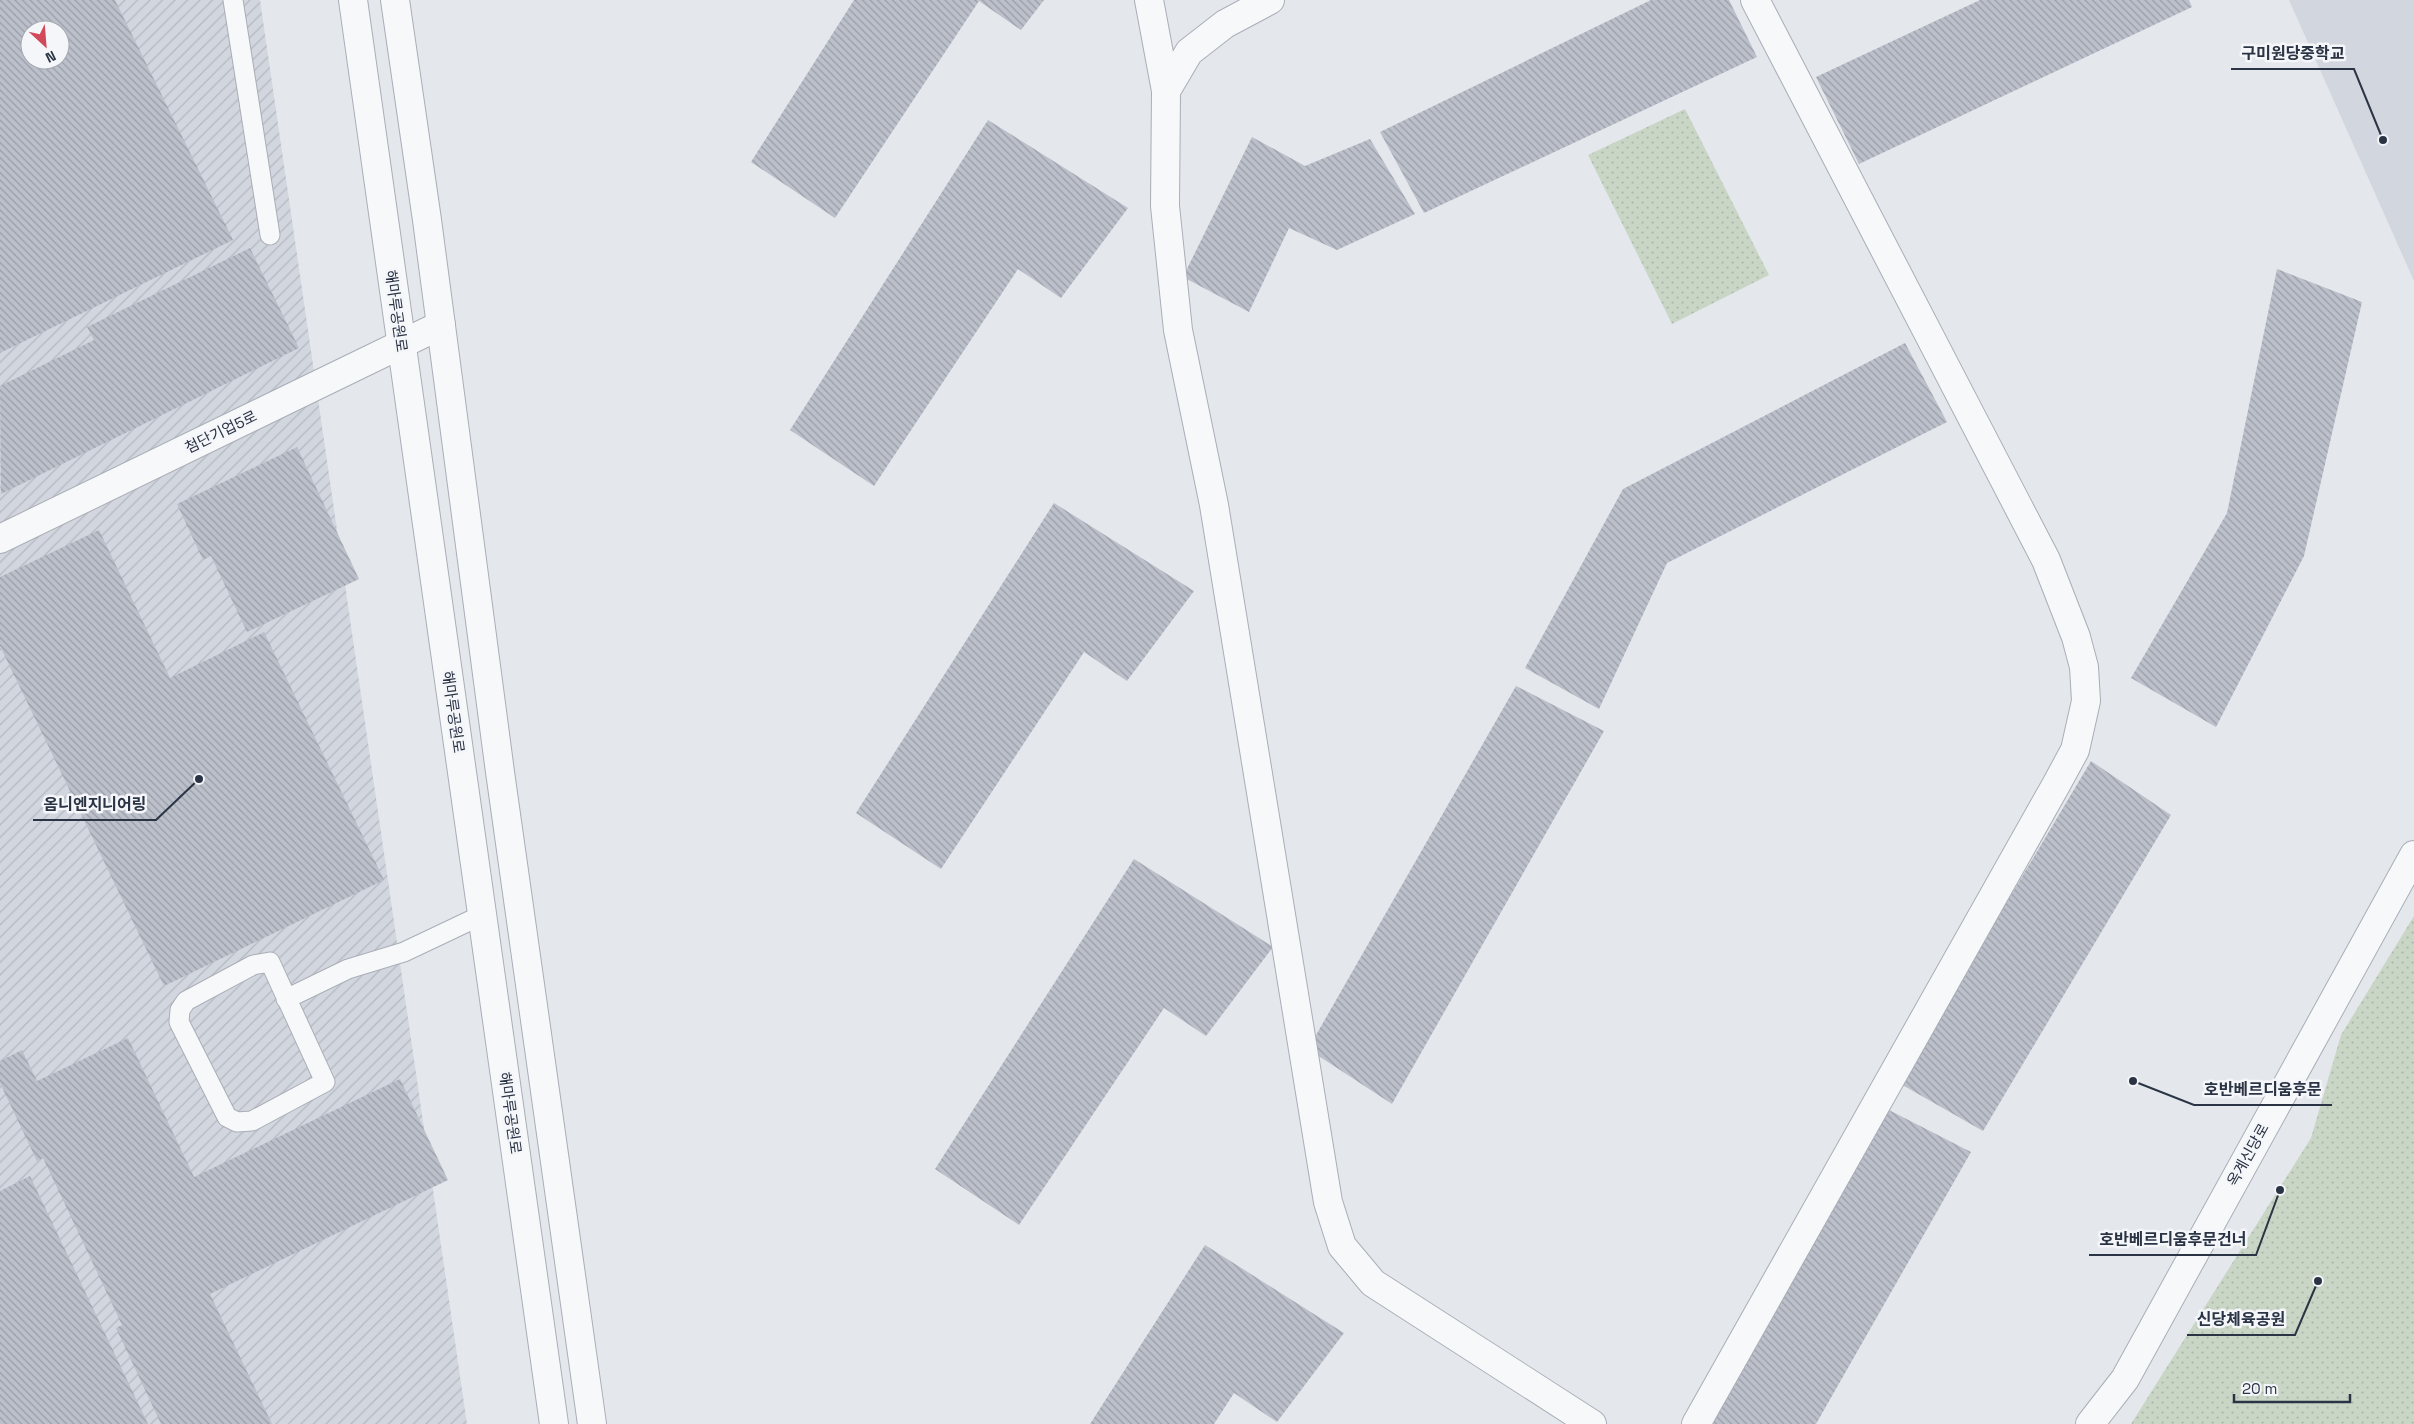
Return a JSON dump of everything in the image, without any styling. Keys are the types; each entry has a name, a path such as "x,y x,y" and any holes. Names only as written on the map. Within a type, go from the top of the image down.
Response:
{"street":[{"name":"해마루공원로","path":"353,0 400,344 554,1424"},
{"path":"395,0 441,325 500,772 592,1424"},
{"path":"1148,0 1166,91 1165,206 1178,330 1214,505 1328,1202 1339,1238 1342,1246 1373,1284 1592,1424"},
{"path":"1166,91 1189,52 1225,24 1270,0"},
{"path":"1696,1424 2075,750 2086,701 2084,666 2076,637 2046,560 1755,0"},
{"name":"첨단기업5로","path":"0,539 441,325"},
{"name":"옥계신당로","path":"2090,1424 2125,1379 2414,855"}],"lane":[{"path":"233,0 270,235"},
{"path":"286,999 348,969 404,952 482,914"},
{"path":"270,962 286,999 325,1082 252,1121 237,1122 227,1117 179,1022 180,1010 186,1001 252,965 270,962"}],"shaded area":[{"path":"0,0 260,0 467,1424 0,1424"},
{"path":"2289,0 2414,0 2414,281"}],"green space":[{"path":"1685,109 1769,275 1672,324 1588,155"},
{"path":"2414,916 2414,1424 2131,1424 2311,1138 2341,1035"}],"building":[{"path":"0,0 115,0 233,240 0,353"},
{"path":"854,0 1044,0 1021,30 979,1 835,218 751,162"},
{"path":"1651,0 1729,0 1757,57 1424,213 1380,132"},
{"path":"1980,0 2189,0 2192,7 1859,164 1816,77"},
{"path":"988,120 1128,208 1061,298 1018,269 874,486 790,430"},
{"path":"1252,137 1305,166 1370,139 1415,214 1337,250 1289,228 1249,312 1183,277"},
{"path":"250,248 299,348 1,494 0,386 94,340 87,327"},
{"path":"2277,269 2362,302 2304,556 2216,727 2131,678 2227,513"},
{"path":"1905,343 1947,422 1667,563 1599,709 1525,668 1623,489"},
{"path":"297,447 359,579 247,632 211,556 203,560 177,504"},
{"path":"1054,503 1194,591 1127,681 1084,652 941,869 856,813"},
{"path":"99,530 170,678 264,632 384,880 164,986 0,646 0,577"},
{"path":"1516,686 1604,731 1392,1104 1308,1049"},
{"path":"2091,761 2171,815 1983,1131 1899,1083"},
{"path":"1134,859 1273,947 1206,1036 1164,1008 1019,1225 935,1169"},
{"path":"128,1038 194,1177 400,1079 448,1180 210,1294 272,1424 161,1424 116,1328 122,1325 43,1158 37,1161 0,1083 0,1061 22,1050 37,1081"},
{"path":"1883,1107 1971,1152 1816,1424 1702,1424"},
{"path":"30,1176 148,1424 0,1424 0,1191"},
{"path":"1205,1245 1344,1333 1277,1422 1234,1393 1214,1424 1090,1424"}],"place":[{"name":"구미원당중학교","path":"2383,140"},
{"name":"옴니엔지니어링","path":"199,779"},
{"name":"호반베르디움후문","path":"2133,1081"},
{"name":"호반베르디움후문건너","path":"2280,1190"},
{"name":"신당체육공원","path":"2318,1281"}]}
